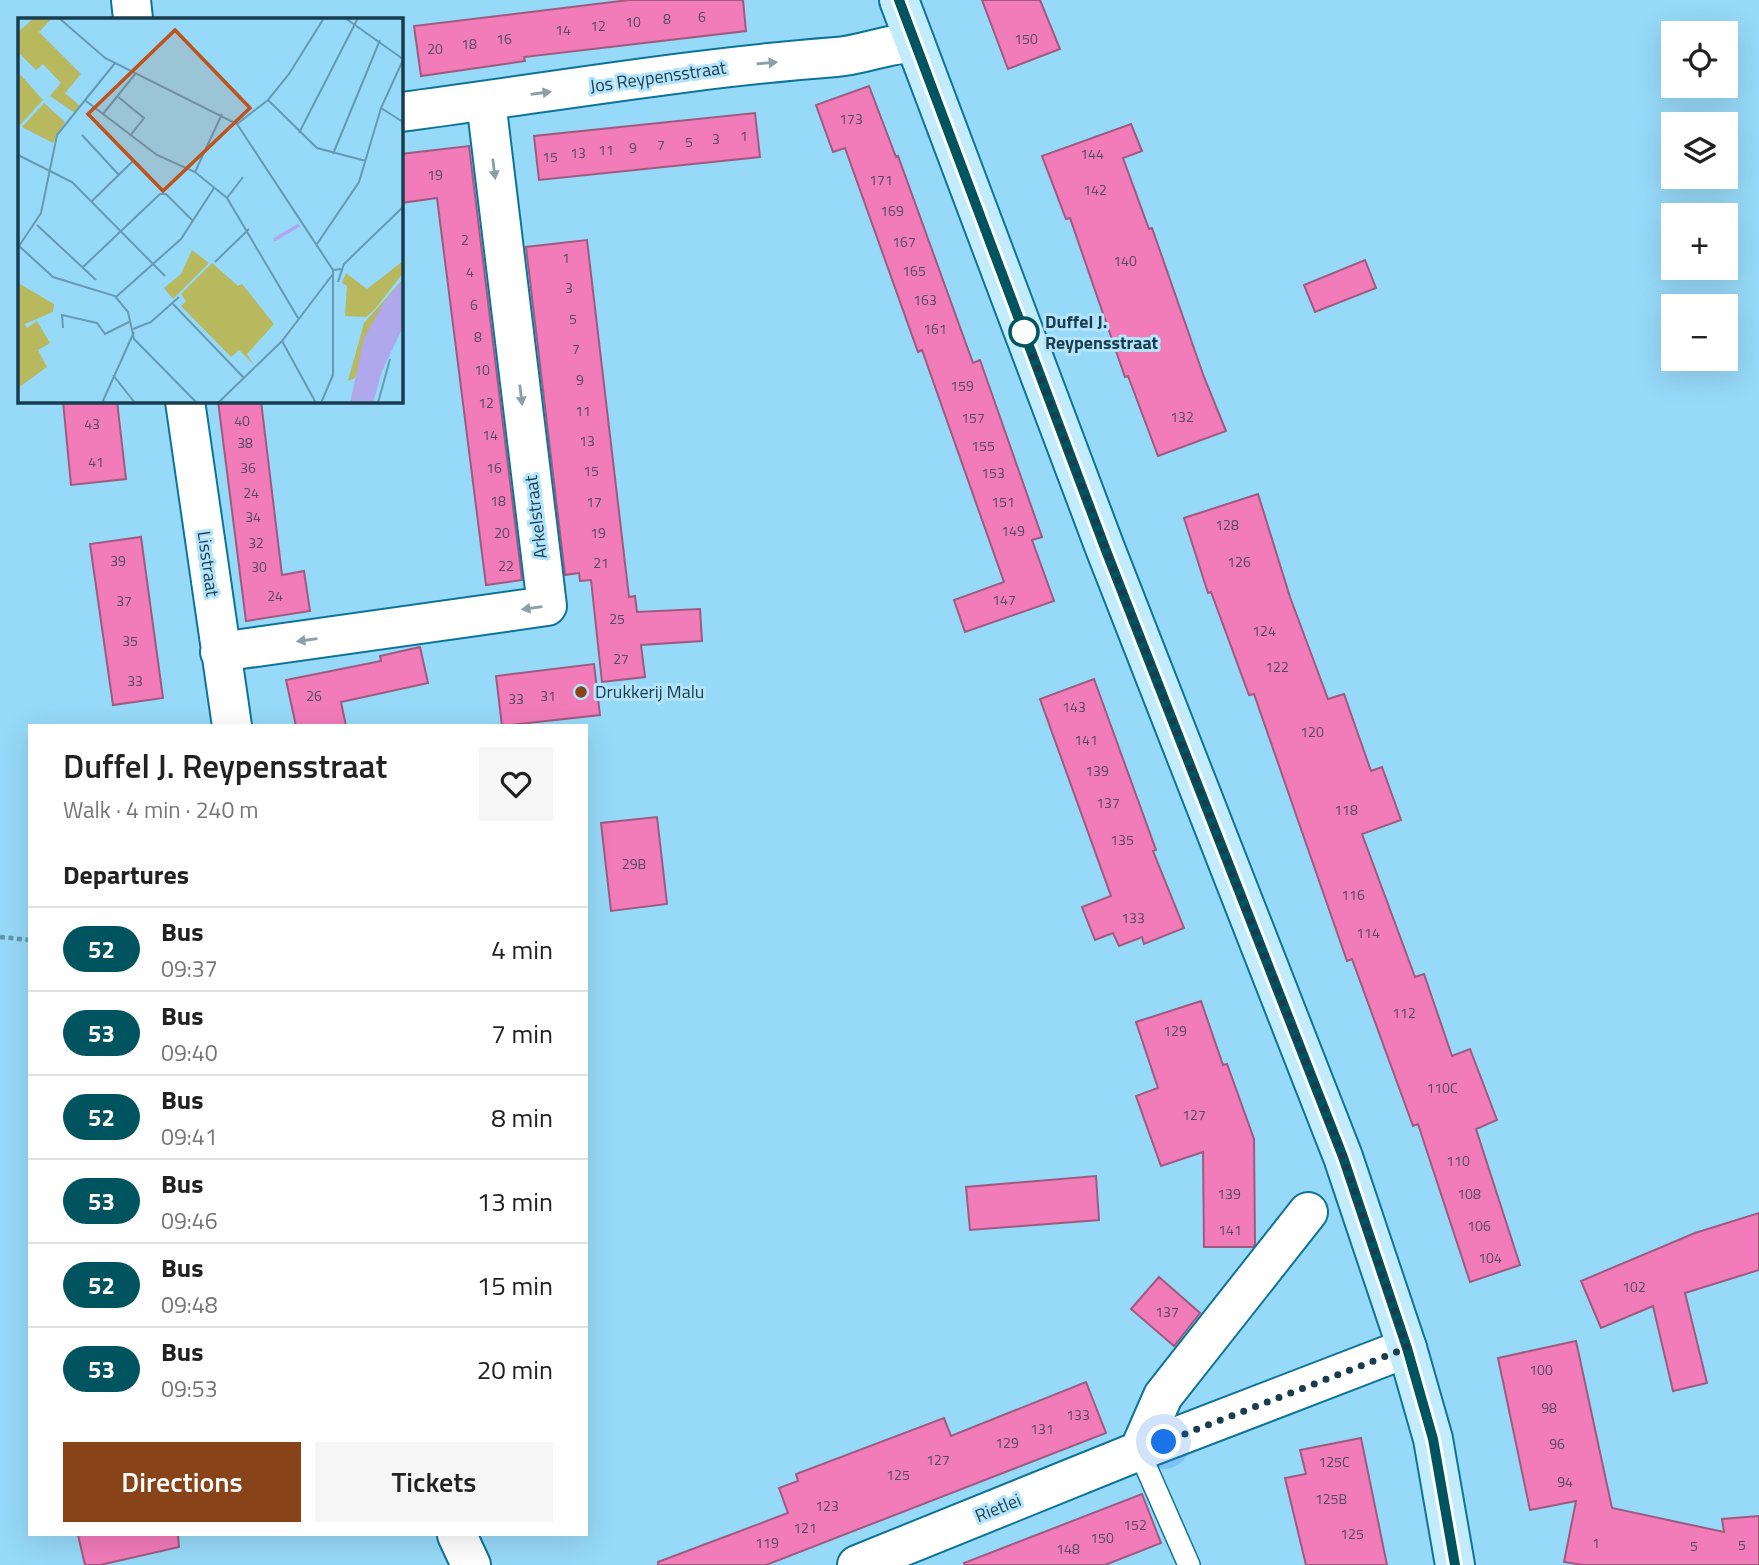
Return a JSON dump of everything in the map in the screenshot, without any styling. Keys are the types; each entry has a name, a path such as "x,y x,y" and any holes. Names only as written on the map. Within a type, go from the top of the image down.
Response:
{"street":[{"path":"131,0 133,18"},
{"path":"898,0 1105,548 1343,1157 1407,1348 1433,1439 1455,1565"},
{"name":"Jos Reypensstraat","path":"402,112 760,63 855,55 901,43 915,44"},
{"name":"Arkelstraat","path":"220,652 547,606 486,101"},
{"name":"Lisstraat","path":"185,402 232,724"},
{"path":"1139,1451 1163,1396 1308,1212"},
{"name":"Rietlei","path":"857,1565 1139,1451 1407,1348"},
{"path":"457,1536 471,1565"}],"lane":[{"path":"1139,1451 1189,1565"}],"path":[{"path":"0,937 28,940"}],"building":[{"path":"629,0 743,0 746,31 524,57 525,61 421,76 414,26"},
{"path":"982,0 1040,0 1060,49 1008,69"},
{"path":"869,86 896,157 898,156 973,363 980,360 1042,537 1032,540 1054,601 965,632 954,600 1004,582 922,350 918,352 845,148 833,152 816,105"},
{"path":"755,113 760,157 539,180 534,136"},
{"path":"1131,124 1142,151 1123,158 1149,229 1152,228 1204,377 1226,431 1158,456 1128,376 1125,377 1070,218 1066,219 1042,156"},
{"path":"469,146 522,580 486,585 437,198 402,203 402,154"},
{"path":"587,240 629,597 635,596 637,612 700,609 702,641 641,645 645,677 602,682 591,580 580,581 579,573 565,575 526,247"},
{"path":"1365,260 1376,288 1315,312 1304,285"},
{"path":"63,402 117,402 126,479 71,485"},
{"path":"218,402 261,402 282,575 304,571 310,611 246,621"},
{"path":"1258,494 1290,597 1328,699 1344,694 1371,771 1382,767 1401,820 1362,834 1415,977 1424,974 1452,1056 1470,1049 1497,1120 1476,1129 1520,1265 1470,1282 1418,1124 1413,1126 1352,959 1347,961 1254,694 1249,695 1211,592 1208,593 1184,518"},
{"path":"141,537 163,698 113,705 90,544"},
{"path":"420,647 428,683 341,702 346,724 296,724 286,680 381,661 380,656"},
{"path":"594,664 600,715 502,724 496,676"},
{"path":"1094,679 1156,850 1153,851 1184,928 1144,944 1142,937 1119,946 1113,933 1095,940 1082,907 1111,896 1040,699"},
{"path":"657,817 667,904 611,911 601,823"},
{"path":"1201,1001 1223,1065 1227,1064 1254,1139 1253,1247 1204,1247 1203,1152 1161,1166 1136,1096 1158,1088 1136,1022"},
{"path":"1096,1176 1099,1220 970,1230 966,1187"},
{"path":"1759,1213 1759,1270 1685,1293 1707,1383 1673,1391 1653,1306 1601,1328 1581,1281 1695,1233"},
{"path":"1159,1277 1200,1313 1174,1346 1131,1309"},
{"path":"1576,1341 1612,1508 1724,1532 1722,1519 1759,1516 1759,1565 1583,1565 1564,1562 1576,1501 1530,1510 1498,1358"},
{"path":"1086,1382 1106,1433 766,1565 658,1565 658,1562 788,1513 779,1488 798,1481 796,1474 944,1418 951,1436"},
{"path":"1361,1438 1387,1565 1306,1565 1285,1478 1306,1474 1300,1450"},
{"path":"1142,1494 1161,1543 1105,1565 964,1563"},
{"path":"78,1536 178,1536 179,1547 100,1565 85,1565"}],"bus line":[{"name":"52","path":"899,0 1105,548 1343,1157 1407,1348 1433,1439 1455,1565"}],"place":[{"name":"Duffel J. Reypensstraat","path":"1024,332"},
{"name":"Drukkerij Malu","path":"581,692"}],"route":[{"path":"1024,332 1019,321 1343,1157 1407,1348 1164,1442"}]}
